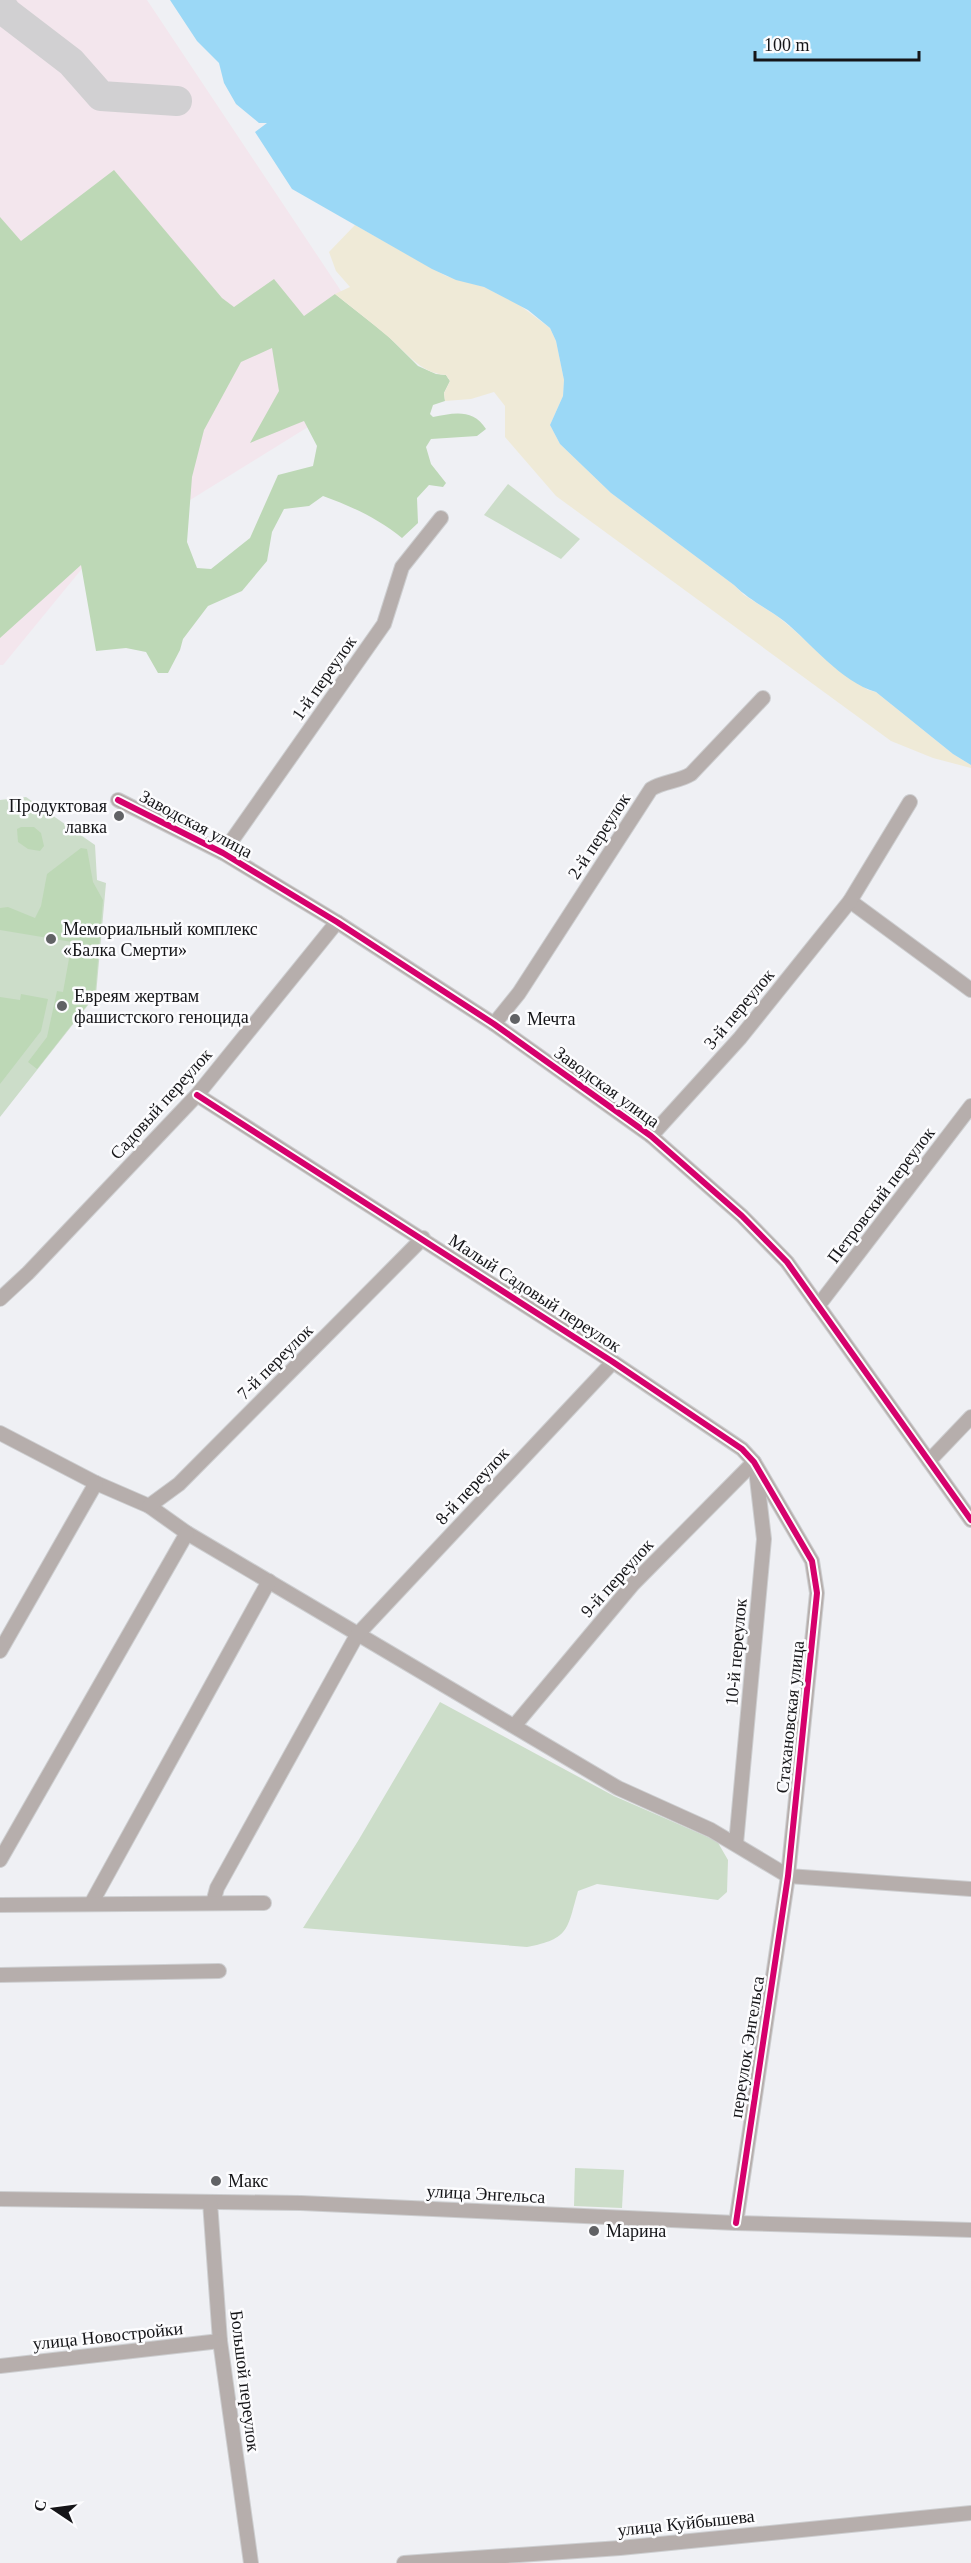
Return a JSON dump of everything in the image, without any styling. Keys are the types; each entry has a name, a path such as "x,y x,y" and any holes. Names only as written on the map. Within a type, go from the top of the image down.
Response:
{"street":[{"name":"1-й переулок","path":"223,853 384,624 402,567 441,518"},
{"name":"2-й переулок","path":"494,1024 519,993 651,789 660,783 681,780 691,774 762,698"},
{"name":"Заводская улица","path":"118,800 223,853 337,922 494,1024 651,1136 764,1237 787,1262 971,1520"},
{"name":"3-й переулок","path":"651,1136 740,1038 850,901 910,802"},
{"path":"850,901 971,990"},
{"name":"Садовый переулок","path":"0,1299 28,1273 197,1095 337,922"},
{"name":"Малый Садовый переулок","path":"197,1095 308,1168 423,1238 742,1449 754,1462 812,1561"},
{"name":"Петровский переулок","path":"818,1306 971,1106"},
{"name":"7-й переулок","path":"149,1506 179,1484 423,1238"},
{"name":"8-й переулок","path":"213,1903 217,1888 357,1635 613,1362"},
{"path":"928,1461 971,1417"},
{"path":"0,1433 96,1483 149,1506 187,1533 618,1788 736,1844 788,1876 971,1889"},
{"name":"9-й переулок","path":"515,1725 633,1584 754,1462"},
{"name":"10-й переулок","path":"736,1844 764,1539 754,1462"},
{"path":"0,1651 96,1483"},
{"path":"0,1860 187,1533"},
{"name":"Стахановская улица","path":"788,1876 818,1593 812,1561"},
{"path":"92,1904 269,1581"},
{"name":"переулок Энгельса","path":"736,2223 788,1876"},
{"path":"0,1905 264,1903"},
{"path":"0,1975 219,1971"},
{"name":"улица Энгельса","path":"0,2199 313,2204 736,2223 971,2230"},
{"name":"Большой переулок","path":"210,2202 220,2341 251,2563"},
{"name":"улица Новостройки","path":"0,2366 220,2341"},
{"name":"улица Куйбышева","path":"404,2563 620,2548 971,2513"}],"shaded area":[{"path":"0,0 147,0 343,294 308,427 85,565 3,665 0,665"}],"green space":[{"path":"114,170 222,298 234,307 274,279 304,316 335,294 387,335 418,366 436,374 446,375 450,381 444,393 445,401 433,405 430,414 433,417 469,415 481,422 486,429 477,436 431,439 426,447 431,464 446,483 443,487 429,485 417,498 418,523 402,538 364,514 323,496 309,506 284,509 272,532 267,561 242,591 208,606 183,639 168,673 158,673 146,652 126,648 96,651 81,565 0,638 0,217 21,241","holes":["272,348 279,391 250,443 304,421 317,446 313,466 278,475 250,538 211,569 197,568 187,542 192,477 204,430 241,362"]},
{"path":"508,484 580,539 561,559 484,515"},
{"name":"Мемориальный комплекс «Балка Смерти»","path":"26,797 95,845 97,880 106,883 96,995 0,1117 0,800"},
{"path":"34,827 41,833 44,846 40,851 28,849 18,842 17,829"},
{"path":"81,848 87,849 93,882 103,900 95,995 37,1069 28,1062 47,1037 57,991 63,992 72,942 0,930 0,908 8,907 35,918 41,906 47,874"},
{"path":"21,994 48,999 41,1031 0,1084 0,997 20,1000"},
{"path":"440,1702 614,1796 717,1841 728,1860 727,1892 718,1900 597,1884 578,1891 568,1923 559,1936 527,1947 303,1928 358,1841"},
{"path":"575,2168 624,2170 622,2208 574,2206"}],"sand":[{"path":"355,225 446,276 484,287 518,304 550,328 556,341 564,380 563,396 550,425 560,444 611,493 734,585 744,595 777,616 832,665 868,690 876,692 953,754 971,765 971,768 933,758 891,741 556,496 505,437 505,406 494,392 471,399 445,401 444,393 450,381 446,375 420,366 335,294 350,287 336,271 329,252"}],"water":[{"path":"170,0 971,0 971,765 953,754 876,692 863,687 839,671 784,621 611,493 560,444 550,425 563,396 564,380 556,341 550,328 528,310 484,287 456,280 432,269 292,189 255,132 267,123 259,123 236,104 224,83 219,63 197,41"}],"taxiway":[{"path":"0,3 7,13 71,62 101,96 177,101"}],"cycle path":[{"path":"118,800 223,853 337,922 494,1024 651,1136 742,1216 787,1262 971,1520"},
{"path":"197,1095 613,1362 742,1449 754,1462 812,1561 817,1593 788,1876 736,2223"}],"place":[{"name":"Продуктовая лавка","path":"119,816"},
{"name":"Мемориальный комплекс «Балка Смерти»","path":"51,939"},
{"name":"Евреям жертвам фашистского геноцида","path":"62,1006"},
{"name":"Мечта","path":"515,1019"},
{"name":"Макс","path":"216,2181"},
{"name":"Марина","path":"594,2231"}]}
